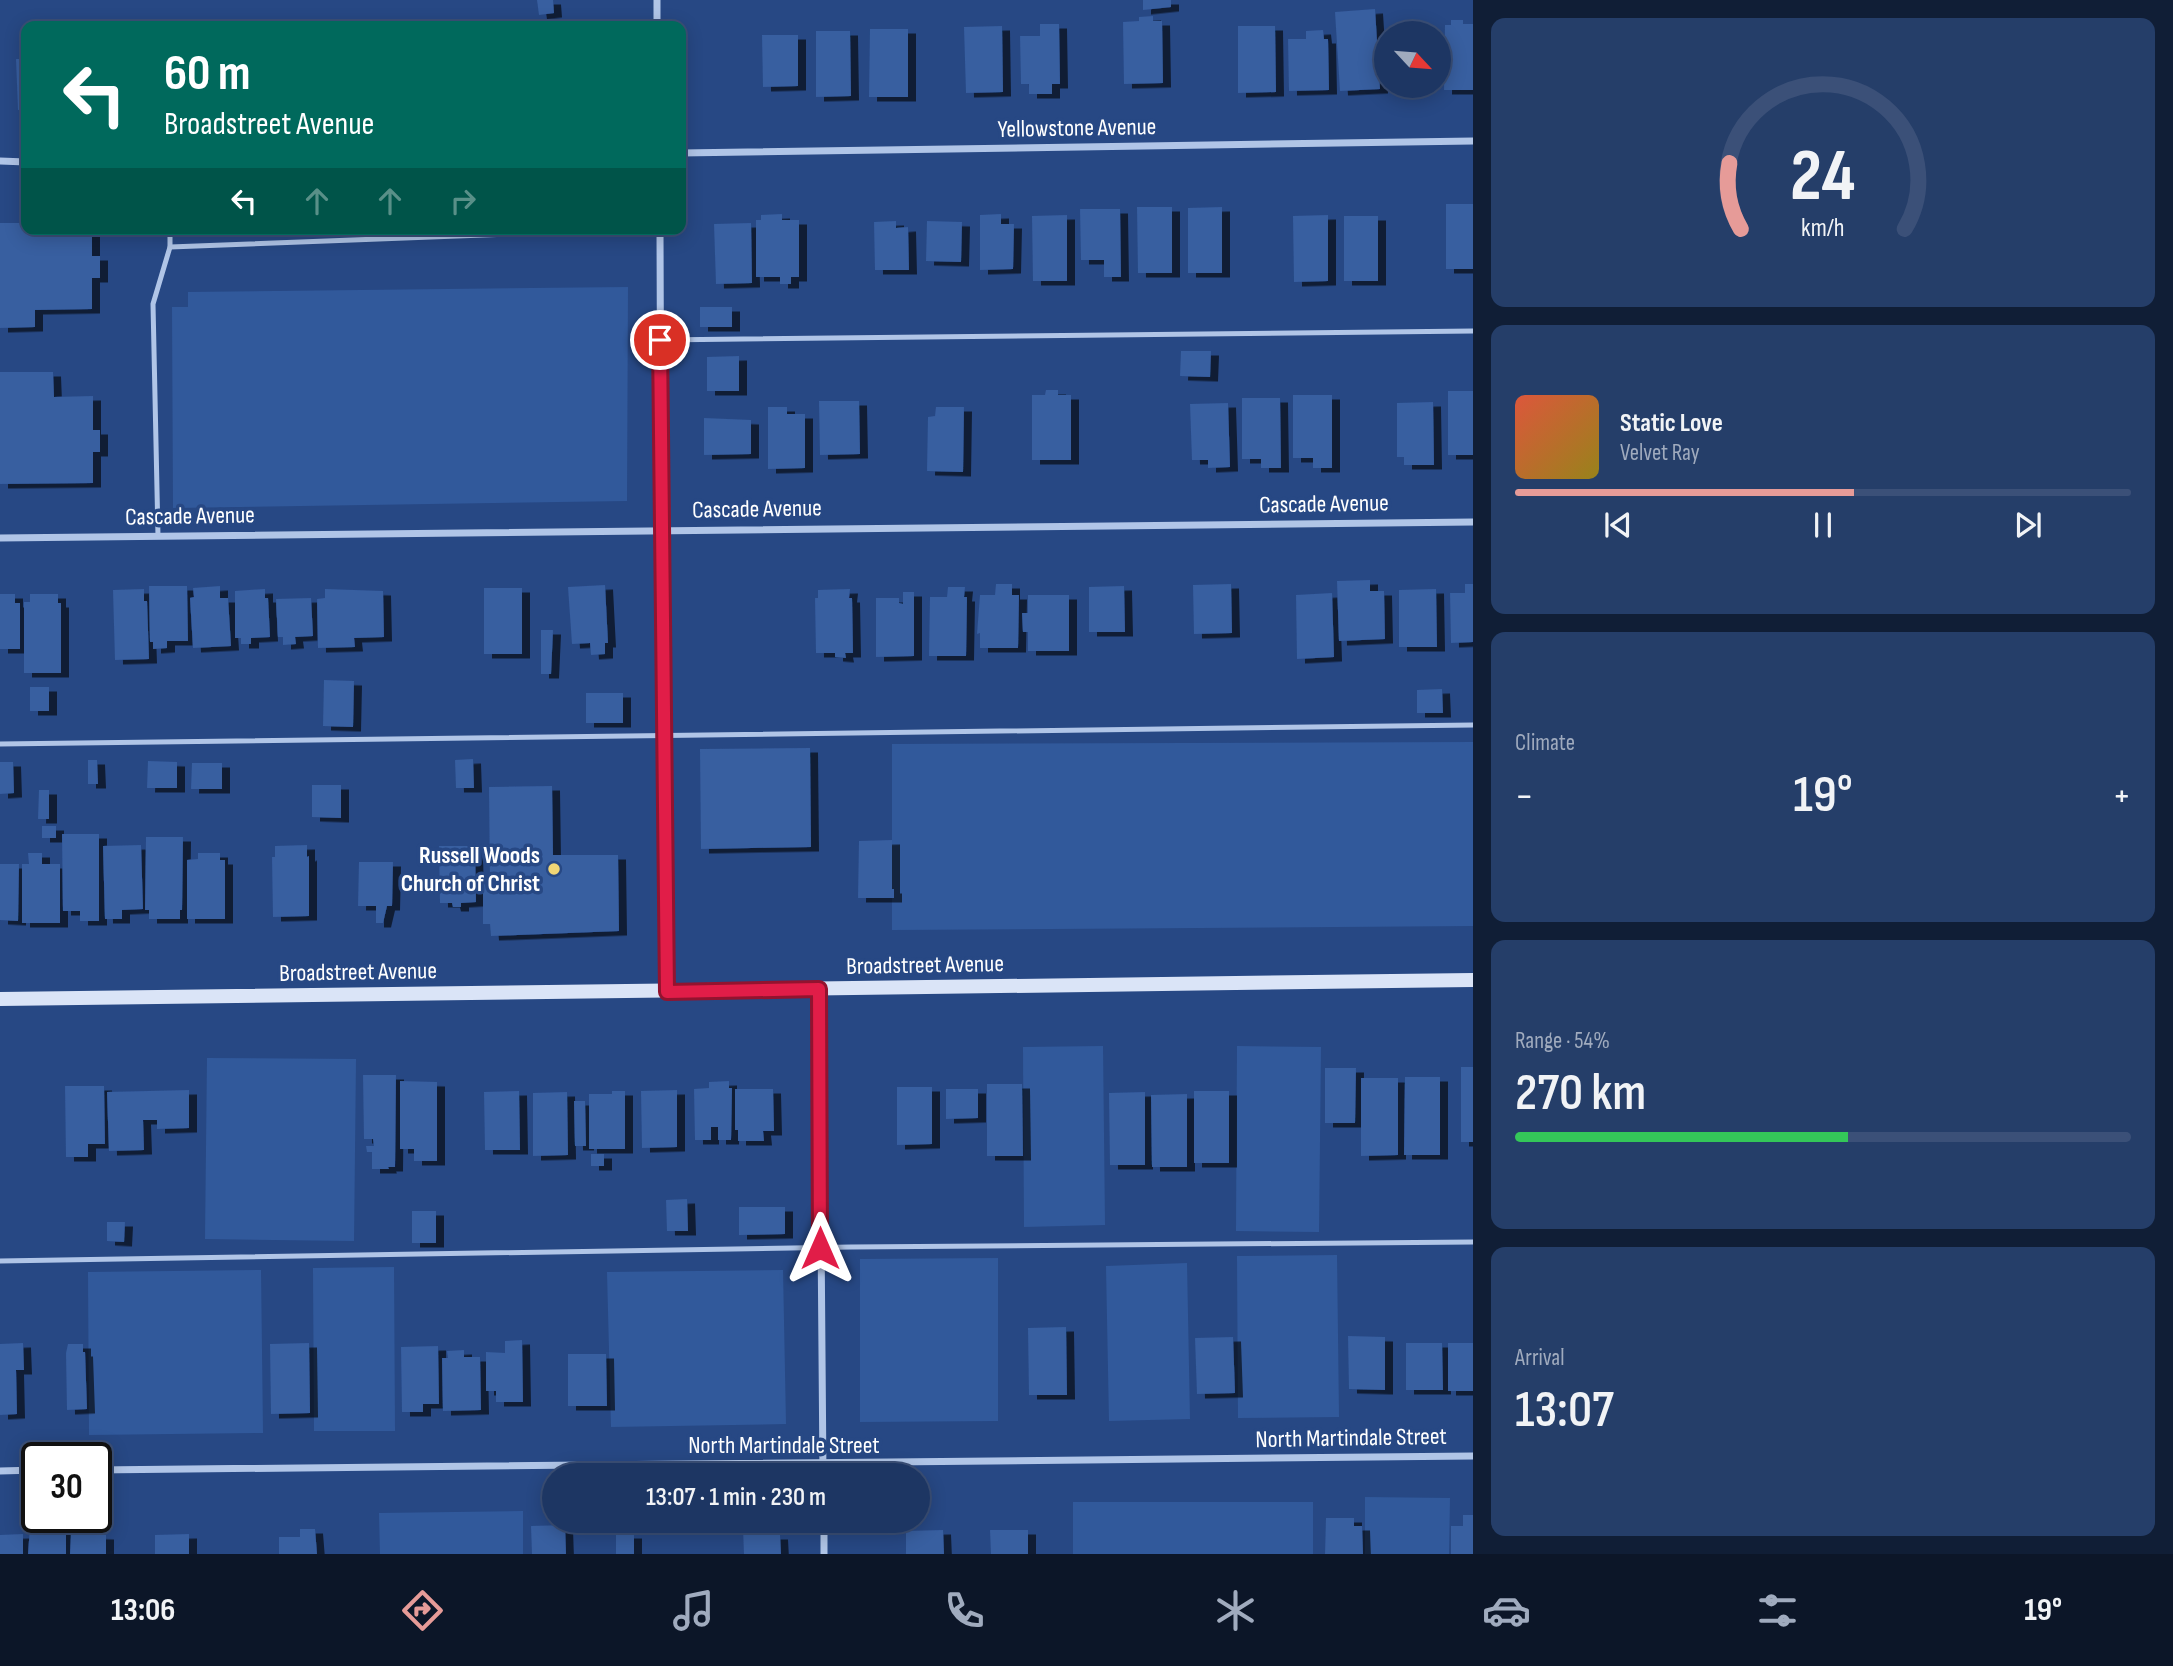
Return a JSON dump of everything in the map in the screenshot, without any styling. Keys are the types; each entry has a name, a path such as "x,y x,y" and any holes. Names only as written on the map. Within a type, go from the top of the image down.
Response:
{"street":[{"path":"657,0 657,21"},
{"name":"Yellowstone Avenue","path":"686,153 1473,141"},
{"path":"0,161 21,162"},
{"path":"660,235 667,992"},
{"name":"Cascade Avenue","path":"0,538 1473,522"},
{"name":"Broadstreet Avenue","path":"0,999 1473,980"},
{"path":"819,989 823,1463"},
{"name":"North Martindale Street","path":"904,1463 1473,1456"},
{"name":"North Martindale Street","path":"112,1470 542,1466"},
{"path":"0,1471 21,1470"},
{"path":"824,1533 824,1554"}],"lane":[{"path":"158,536 153,304 170,247 170,235"},
{"path":"170,247 483,235"},
{"path":"660,340 1473,331"},
{"path":"0,744 1473,725"},
{"path":"0,1261 820,1248 1473,1242"}],"shaded area":[{"path":"628,287 627,501 173,508 172,307 188,307 188,292"},
{"path":"1473,742 1473,926 892,930 892,744"},
{"path":"1103,1046 1105,1225 1024,1227 1023,1047"},
{"path":"1237,1046 1321,1047 1319,1232 1236,1231"},
{"path":"207,1058 356,1059 354,1241 205,1239"},
{"path":"1337,1255 1339,1417 1238,1418 1237,1256"},
{"path":"998,1258 998,1421 860,1422 860,1259"},
{"path":"1187,1263 1190,1419 1109,1421 1106,1266"},
{"path":"394,1267 395,1431 314,1431 313,1268"},
{"path":"261,1270 263,1433 89,1435 88,1272"},
{"path":"783,1270 786,1424 611,1427 607,1272"},
{"path":"1365,1497 1450,1498 1449,1554 1365,1554"},
{"path":"1073,1502 1313,1502 1313,1554 1073,1554"},
{"path":"523,1511 523,1554 380,1554 379,1513"}],"building":[{"path":"537,0 553,0 554,13 539,15"},
{"path":"1143,0 1171,0 1171,7 1143,10"},
{"path":"1375,9 1374,89 1340,91 1335,12"},
{"path":"1153,16 1153,21 1162,21 1163,83 1124,84 1123,22 1139,21 1139,17"},
{"path":"1463,20 1463,24 1473,24 1473,90 1451,90 1451,21"},
{"path":"1040,24 1059,24 1060,84 1052,84 1052,94 1029,94 1029,84 1021,84 1020,36 1040,36"},
{"path":"1002,26 1003,92 966,93 964,27"},
{"path":"1238,26 1275,26 1276,92 1238,93"},
{"path":"870,29 908,29 908,97 869,97"},
{"path":"1323,30 1324,39 1328,39 1329,90 1289,91 1288,39 1306,39 1306,31"},
{"path":"816,31 850,31 851,96 816,97"},
{"path":"762,35 798,35 798,86 763,87"},
{"path":"16,59 21,59 21,110 18,110"},
{"path":"1446,204 1473,204 1473,269 1446,269"},
{"path":"1137,207 1172,207 1172,273 1138,273"},
{"path":"1222,207 1222,273 1188,273 1188,208"},
{"path":"1080,209 1120,209 1121,277 1104,277 1104,260 1081,260"},
{"path":"782,214 782,220 799,220 799,277 791,277 791,284 780,284 780,277 756,277 756,220 761,220 761,215"},
{"path":"1001,214 1001,224 1014,224 1013,269 980,270 980,215"},
{"path":"1067,215 1067,281 1033,281 1032,216"},
{"path":"1328,215 1328,281 1294,282 1293,216"},
{"path":"1344,216 1378,216 1378,281 1344,281"},
{"path":"896,221 896,228 908,227 909,270 875,270 874,222"},
{"path":"927,221 962,222 961,262 926,261"},
{"path":"0,223 21,223 21,235 92,235 92,256 100,256 100,278 92,278 92,309 35,310 35,327 0,328"},
{"path":"751,223 752,283 716,284 714,224"},
{"path":"700,307 732,307 732,327 700,327"},
{"path":"1181,351 1211,351 1210,377 1180,376"},
{"path":"739,356 739,391 707,391 707,357"},
{"path":"0,372 53,372 54,397 93,396 93,430 100,430 100,452 93,452 93,483 0,484"},
{"path":"1046,390 1058,390 1058,395 1071,395 1071,460 1032,460 1032,395 1045,395"},
{"path":"1448,391 1473,391 1473,455 1448,455"},
{"path":"1293,395 1332,395 1332,468 1313,468 1313,458 1293,458"},
{"path":"1242,398 1280,398 1281,468 1261,468 1261,459 1242,459"},
{"path":"819,401 859,401 860,454 820,455"},
{"path":"1433,402 1434,465 1404,465 1404,457 1397,457 1397,403"},
{"path":"1228,403 1230,467 1208,468 1208,460 1192,460 1190,404"},
{"path":"768,407 787,407 787,414 805,414 805,468 768,469"},
{"path":"936,407 964,407 963,472 927,471 928,417 935,416"},
{"path":"704,418 751,420 751,454 704,455"},
{"path":"1370,580 1370,591 1384,591 1385,639 1339,641 1337,581"},
{"path":"996,584 1012,584 1012,595 1019,595 1018,648 980,648 980,633 977,634 980,595 995,595"},
{"path":"1231,584 1232,633 1194,634 1193,585"},
{"path":"1465,584 1473,584 1473,642 1451,643 1450,593 1465,593"},
{"path":"605,585 608,643 605,643 605,654 591,655 590,643 572,644 568,587"},
{"path":"149,586 187,586 188,641 167,641 167,648 153,649 153,642 150,642"},
{"path":"220,586 220,598 228,598 231,646 193,648 190,598 194,597 193,588"},
{"path":"1124,586 1125,632 1089,632 1089,587"},
{"path":"948,587 965,587 966,656 929,656 930,597 947,597"},
{"path":"484,588 522,588 522,654 484,654"},
{"path":"144,589 144,601 147,601 149,659 115,660 113,590"},
{"path":"265,589 270,637 251,638 251,644 241,644 241,638 235,638 235,591"},
{"path":"325,589 383,591 384,637 354,638 355,647 318,648 317,599 325,598"},
{"path":"850,589 853,653 845,653 846,658 835,657 835,653 816,653 815,598 818,598 818,590"},
{"path":"1436,589 1437,647 1399,647 1399,590"},
{"path":"903,592 914,592 914,656 876,657 876,598 899,598 899,603 903,604"},
{"path":"1332,593 1334,657 1297,659 1296,595"},
{"path":"0,594 15,594 15,603 20,603 20,649 0,649"},
{"path":"30,594 58,594 58,603 61,603 61,673 24,673 24,602 30,602"},
{"path":"1028,595 1069,595 1069,651 1028,651 1028,632 1023,632 1022,613 1028,613"},
{"path":"311,598 313,636 295,637 296,644 283,645 283,637 278,637 276,599"},
{"path":"541,630 553,630 551,674 541,674"},
{"path":"324,680 354,681 353,727 323,726"},
{"path":"30,687 49,687 49,711 30,711"},
{"path":"1442,689 1443,713 1417,713 1417,690"},
{"path":"586,693 623,693 623,723 586,723"},
{"path":"810,748 811,847 701,849 700,749"},
{"path":"473,759 474,788 456,788 455,760"},
{"path":"88,760 97,760 98,784 88,784"},
{"path":"148,761 177,762 177,788 147,788"},
{"path":"0,762 13,762 14,793 0,794"},
{"path":"192,763 222,763 222,789 191,789"},
{"path":"312,785 341,785 341,818 312,817"},
{"name":"Russell Woods Church of Christ","path":"552,786 553,855 618,855 619,931 491,936 490,924 483,924 483,883 490,883 489,787"},
{"path":"39,790 49,790 49,819 38,819"},
{"path":"42,826 56,826 56,838 42,838"},
{"path":"62,834 99,834 99,921 80,921 80,911 63,911"},
{"path":"146,837 183,837 180,919 149,919 149,910 145,910"},
{"path":"892,840 894,898 858,898 859,841"},
{"path":"141,845 143,909 122,910 122,919 105,919 103,846"},
{"path":"307,845 309,916 273,917 272,857 275,857 275,846"},
{"path":"439,846 475,846 476,902 461,903 461,907 453,907 452,903 440,903"},
{"path":"28,853 42,853 42,864 60,864 60,923 22,923 22,864 29,864"},
{"path":"198,853 220,853 220,860 225,860 225,919 187,919 187,860 198,859"},
{"path":"359,862 393,862 392,906 387,906 383,923 376,923 376,906 358,906"},
{"path":"0,864 19,864 18,921 0,920"},
{"path":"1461,1067 1473,1067 1473,1142 1461,1142"},
{"path":"1325,1068 1356,1068 1355,1123 1325,1123"},
{"path":"363,1075 396,1075 395,1167 388,1167 389,1169 372,1169 372,1152 367,1152 366,1146 374,1146 373,1139 364,1139"},
{"path":"1405,1077 1440,1077 1440,1155 1404,1155"},
{"path":"1361,1078 1398,1078 1398,1155 1361,1156"},
{"path":"400,1081 437,1082 437,1161 414,1161 414,1149 400,1149"},
{"path":"729,1081 729,1088 732,1088 731,1140 718,1140 718,1127 711,1127 711,1140 695,1140 694,1089 709,1088 709,1082"},
{"path":"987,1084 1022,1084 1023,1156 987,1156"},
{"path":"65,1086 104,1086 105,1144 88,1144 88,1157 66,1157"},
{"path":"897,1087 932,1087 932,1144 897,1145"},
{"path":"735,1089 773,1089 774,1131 763,1131 764,1141 738,1141 738,1130 735,1130"},
{"path":"946,1089 978,1089 978,1118 946,1119"},
{"path":"189,1090 189,1128 157,1129 157,1120 143,1120 144,1150 109,1151 107,1092"},
{"path":"677,1090 677,1147 642,1148 641,1091"},
{"path":"519,1091 520,1150 485,1150 484,1092"},
{"path":"612,1091 625,1091 625,1149 589,1149 589,1094 612,1094"},
{"path":"1194,1091 1229,1091 1229,1163 1194,1163"},
{"path":"567,1092 568,1155 533,1156 533,1093"},
{"path":"1145,1092 1145,1165 1110,1165 1109,1093"},
{"path":"1187,1094 1187,1167 1152,1167 1151,1095"},
{"path":"574,1101 585,1101 586,1146 575,1146"},
{"path":"591,1154 604,1154 604,1166 591,1166"},
{"path":"687,1199 688,1231 667,1231 666,1200"},
{"path":"739,1207 785,1207 785,1234 739,1235"},
{"path":"412,1211 436,1211 436,1243 412,1243"},
{"path":"107,1222 125,1222 124,1242 107,1241"},
{"path":"1066,1327 1067,1395 1029,1395 1028,1328"},
{"path":"1348,1336 1385,1337 1385,1390 1349,1389"},
{"path":"1233,1337 1235,1393 1197,1394 1195,1338"},
{"path":"522,1340 523,1402 496,1402 496,1391 486,1391 486,1352 505,1353 505,1341"},
{"path":"23,1343 24,1370 16,1370 17,1414 0,1415 0,1344"},
{"path":"309,1343 310,1413 271,1414 270,1344"},
{"path":"1406,1343 1442,1343 1443,1390 1406,1390"},
{"path":"1448,1343 1473,1343 1473,1391 1448,1391"},
{"path":"68,1344 83,1344 87,1409 67,1410"},
{"path":"438,1346 439,1404 423,1404 423,1412 402,1412 401,1347"},
{"path":"464,1350 464,1357 480,1357 481,1410 443,1411 442,1358 448,1358 447,1351"},
{"path":"568,1354 606,1354 607,1406 568,1406"},
{"path":"1463,1515 1473,1515 1473,1554 1451,1554 1451,1526 1463,1526"},
{"path":"1326,1518 1354,1518 1354,1526 1362,1526 1363,1554 1325,1554"},
{"path":"531,1526 542,1526 542,1533 565,1533 566,1554 532,1554"},
{"path":"300,1529 315,1529 317,1554 279,1554 279,1537 300,1537"},
{"path":"930,1530 943,1530 944,1554 906,1554 906,1533 930,1533"},
{"path":"990,1530 1028,1530 1028,1554 991,1554"},
{"path":"30,1533 66,1534 66,1554 28,1554"},
{"path":"743,1533 780,1535 781,1554 744,1554"},
{"path":"23,1534 23,1554 0,1554 0,1535"},
{"path":"71,1534 106,1535 106,1554 70,1554"},
{"path":"189,1534 189,1554 155,1554 155,1535"},
{"path":"616,1534 634,1534 634,1554 616,1554"}],"place":[{"name":"Russell Woods Church of Christ","path":"554,869"}],"route":[{"path":"660,340 667,992 819,989 820,1248"}]}
